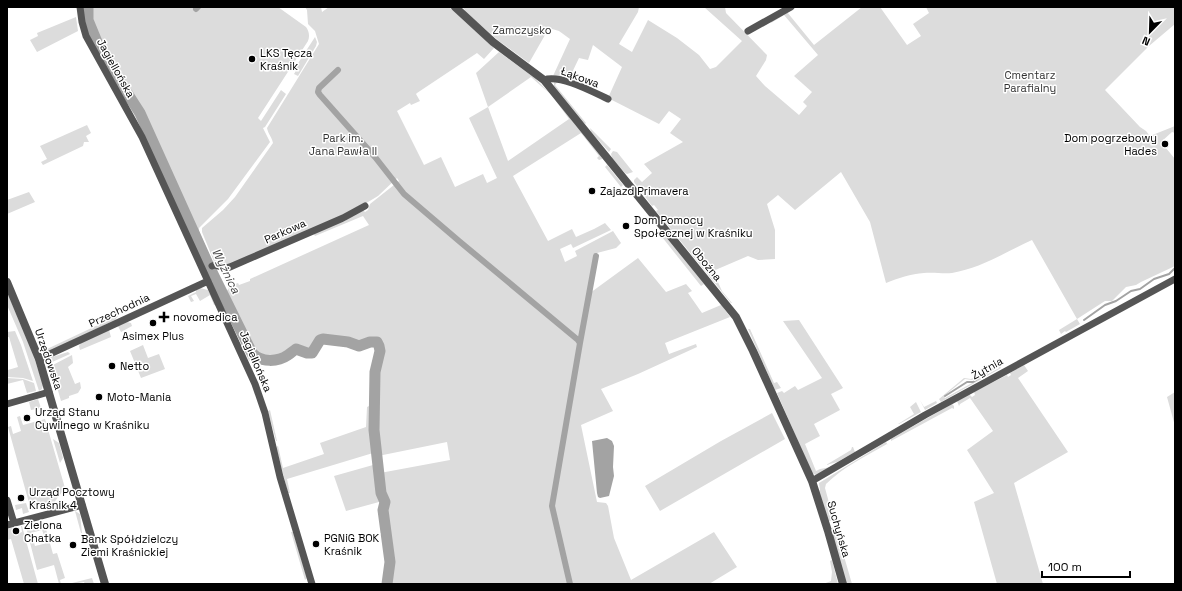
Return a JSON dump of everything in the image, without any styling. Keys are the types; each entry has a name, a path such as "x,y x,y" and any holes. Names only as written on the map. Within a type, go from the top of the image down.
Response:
{"street":[{"name":"Jagiellońska","path":"80,7 86,36 142,137 208,268 208,281 253,378 262,404 280,477 312,584"},
{"name":"Oboźna","path":"455,7 493,42 544,80 736,317 812,481"},
{"path":"748,31 791,7"},
{"name":"Łąkowa","path":"544,80 548,78 559,79 608,99"},
{"name":"Parkowa","path":"208,268 214,265 226,268 230,267 343,218 365,206"},
{"name":"Żytnia","path":"812,481 925,415 1175,278"},
{"name":"Przechodnia","path":"39,359 208,281"},
{"name":"Urzędowska","path":"7,282 39,359 105,584"},
{"path":"7,404 49,392"},
{"name":"Suchyńska","path":"812,481 843,584"},
{"path":"7,500 10,524 82,505"}],"green space":[{"path":"83,7 278,7 308,30 308,41 258,118 261,121 281,90 286,94 263,128 270,142 228,199 199,228 213,263 212,265 207,267 205,266 160,166 160,164 163,163 162,161 158,162 136,118 93,43 86,28"},
{"name":"Park im. Jana Pawła II","path":"305,7 321,7 322,12 329,7 449,7 494,48 484,59 477,53 417,93 416,94 420,101 411,105 410,103 397,111 424,165 441,157 455,187 483,174 487,183 497,178 469,118 488,107 508,161 569,119 553,97 602,159 599,160 597,158 599,156 581,133 513,176 548,241 572,229 576,237 605,223 611,230 573,248 571,244 560,249 565,262 577,256 575,251 613,231 621,243 616,248 597,253 590,293 638,258 666,292 686,284 692,291 688,293 702,313 721,305 704,284 701,286 662,237 663,236 668,238 721,304 730,317 665,343 669,354 696,344 697,347 601,389 613,411 581,425 597,502 606,503 608,506 614,538 631,580 714,532 737,567 709,584 572,584 556,525 568,584 386,584 389,560 385,524 379,502 346,511 334,476 373,465 373,453 287,479 290,493 288,493 276,447 278,446 283,468 324,454 320,443 366,427 367,407 373,404 375,372 380,351 379,346 377,342 370,342 359,346 348,342 323,339 320,340 312,353 307,353 296,349 277,360 257,359 249,361 207,270 213,267 215,268 223,292 229,289 228,287 238,283 239,285 250,281 250,279 369,225 363,216 315,236 313,233 342,221 346,221 345,220 363,210 365,212 368,210 370,204 399,181 397,178 378,196 343,217 228,266 215,264 202,232 202,228 223,210 235,197 273,143 267,128 319,44 315,31 308,24 307,10","holes":["447,442 450,460 380,473 378,456"]},
{"path":"462,7 639,7 638,12 619,44 632,52 648,20 677,38 699,55 710,69 716,67 742,41 704,7 725,7 726,13 767,55 766,60 756,76 765,86 799,115 807,106 803,102 812,92 794,76 818,55 784,15 771,23 787,12 814,45 862,7 880,7 907,45 921,36 913,24 929,13 926,7 1175,7 1175,24 1149,46 1105,90 1150,136 1175,126 1175,133 1172,132 1161,142 1175,159 1175,266 1136,285 1126,287 1112,301 1105,301 1077,319 1032,240 983,264 963,271 952,273 914,274 886,283 870,222 841,172 795,210 778,195 767,204 775,230 775,259 758,260 748,256 713,271 722,291 731,303 656,211 658,210 654,205 652,206 634,182 637,177 642,182 652,173 644,164 683,142 670,133 681,119 669,111 659,124 608,98 622,67 593,45 588,60 579,58 568,81 553,76 570,39 559,31 549,28 529,63 499,41 464,11 465,10"},
{"path":"76,17 78,31 37,52 30,40 38,36 37,33"},
{"path":"315,37 317,42 316,46 298,76 294,74 297,69 295,68"},
{"path":"499,52 536,79 549,93 531,77 488,107 476,73"},
{"path":"559,80 555,85 586,123 585,124 554,86 554,82"},
{"path":"87,125 91,133 86,136 89,142 84,142 83,146 43,165 41,162 47,159 40,146"},
{"path":"590,128 611,149 609,152 591,132"},
{"path":"613,151 617,152 633,172 627,174 625,173 612,158 611,154"},
{"path":"607,165 623,185 621,187 605,167"},
{"path":"29,192 35,202 7,214 7,200"},
{"path":"200,288 208,290 216,305 214,305 210,295 200,301 196,294 191,296 194,301 191,302 188,296"},
{"path":"7,292 33,354 43,385 42,389 39,391 23,342 7,305"},
{"path":"119,315 115,320 50,351 47,351 47,349"},
{"path":"1077,319 1080,324 1061,334 1059,330"},
{"path":"799,320 843,388 831,394 840,410 814,424 820,436 805,444 816,471 831,467 816,475 812,473 777,393 782,391 784,393 795,386 798,390 822,378 783,321"},
{"path":"127,322 131,323 132,326 121,332 118,326"},
{"path":"748,329 750,329 774,383 777,382 781,388 775,390"},
{"path":"109,330 111,337 80,350 79,346 81,343"},
{"path":"15,331 33,381 23,378 7,377 7,368 8,370 18,367 9,337 7,337 7,332"},
{"path":"143,345 148,358 159,354 165,369 141,378 130,351"},
{"path":"68,352 70,354 50,363 49,358"},
{"path":"72,355 73,363 68,367 75,384 80,382 81,388 78,393 61,401 51,366"},
{"path":"997,363 1001,368 941,402 939,399 964,378 971,379 993,366 972,380 965,379 944,396 945,398 999,368 996,364"},
{"path":"1024,365 1028,371 1018,378 1068,452 1014,483 1043,584 997,584 974,502 994,493 967,450 993,431 970,398 959,406 957,401 969,394 972,397 975,395 974,392 1007,375 1008,377 1011,375 1010,373"},
{"path":"7,378 23,379 34,383 36,391 27,393 23,380 7,384"},
{"path":"1175,392 1175,426 1167,397"},
{"path":"38,399 41,408 31,410 29,402"},
{"path":"920,400 924,407 936,401 937,403 925,410"},
{"path":"916,402 921,412 898,424 914,414 910,407"},
{"path":"952,404 954,409 952,408 891,441 891,439"},
{"path":"270,410 277,441 268,411"},
{"path":"772,413 785,439 660,511 645,486"},
{"path":"20,416 23,425 45,419 65,488 53,504 31,510 8,427 11,426 13,434 21,431 17,417"},
{"path":"53,439 59,443 63,458 60,463"},
{"path":"886,442 889,447 887,444 863,457 840,472 826,484 825,488 834,521 828,521 819,491 819,483"},
{"path":"852,447 855,452 837,462 826,465 851,450"},
{"path":"26,503 29,512 23,514 22,508 16,510 15,505"},
{"path":"75,511 80,514 82,533 81,533"},
{"path":"44,522 53,554 57,553 65,578 60,580 61,584 59,584 54,565 37,570 26,527","holes":["42,530 47,543 35,546 31,533"]},
{"path":"835,525 852,584 846,584 831,529"},
{"path":"21,526 38,584 24,584 11,539 7,540 7,529 12,528 15,534 22,532"},
{"path":"291,532 293,532 307,578 305,580"},
{"path":"832,560 838,584 823,584 831,581 832,572 830,561"},
{"path":"92,578 94,584 85,584 84,582 72,584 72,583"}],"shaded area":[{"path":"607,438 612,441 614,446 614,476 609,496 600,498 598,497 597,493 592,441"}],"waterway":[{"name":"Wyżnica","path":"88,7 88,20 102,54 140,113 209,266 252,353 260,359 275,360 288,355 296,349 307,353 312,353 320,340 323,339 348,342 359,346 370,342 377,342 380,351 375,372 374,430 381,493 385,502 383,510 390,562 387,584"},
{"path":"338,70 319,88 318,92 375,157 404,194 580,343 552,506 570,584"},
{"path":"580,343 596,256"},
{"path":"1084,320 1105,305 1116,301 1131,291 1140,289 1154,279 1169,274 1175,268"},
{"path":"945,396 967,382 973,382 996,367"}],"place":[{"name":"LKS Tęcza Kraśnik","path":"252,59"},
{"name":"Dom pogrzebowy Hades","path":"1165,144"},
{"name":"Zajazd Primavera","path":"592,191"},
{"name":"Dom Pomocy Społecznej w Kraśniku","path":"626,226"},
{"name":"novomedica","path":"164,317"},
{"name":"Asimex Plus","path":"153,323"},
{"name":"Netto","path":"112,366"},
{"name":"Moto-Mania","path":"99,397"},
{"name":"Urząd Stanu Cywilnego w Kraśniku","path":"27,418"},
{"name":"Urząd Pocztowy Kraśnik 4","path":"21,498"},
{"name":"Zielona Chatka","path":"16,531"},
{"name":"PGNiG BOK Kraśnik","path":"316,544"},
{"name":"Bank Spółdzielczy Ziemi Kraśnickiej","path":"73,545"}],"park label":[{"name":"Zamczysko","path":"522,30"},
{"name":"Cmentarz Parafialny","path":"1030,81"}]}
